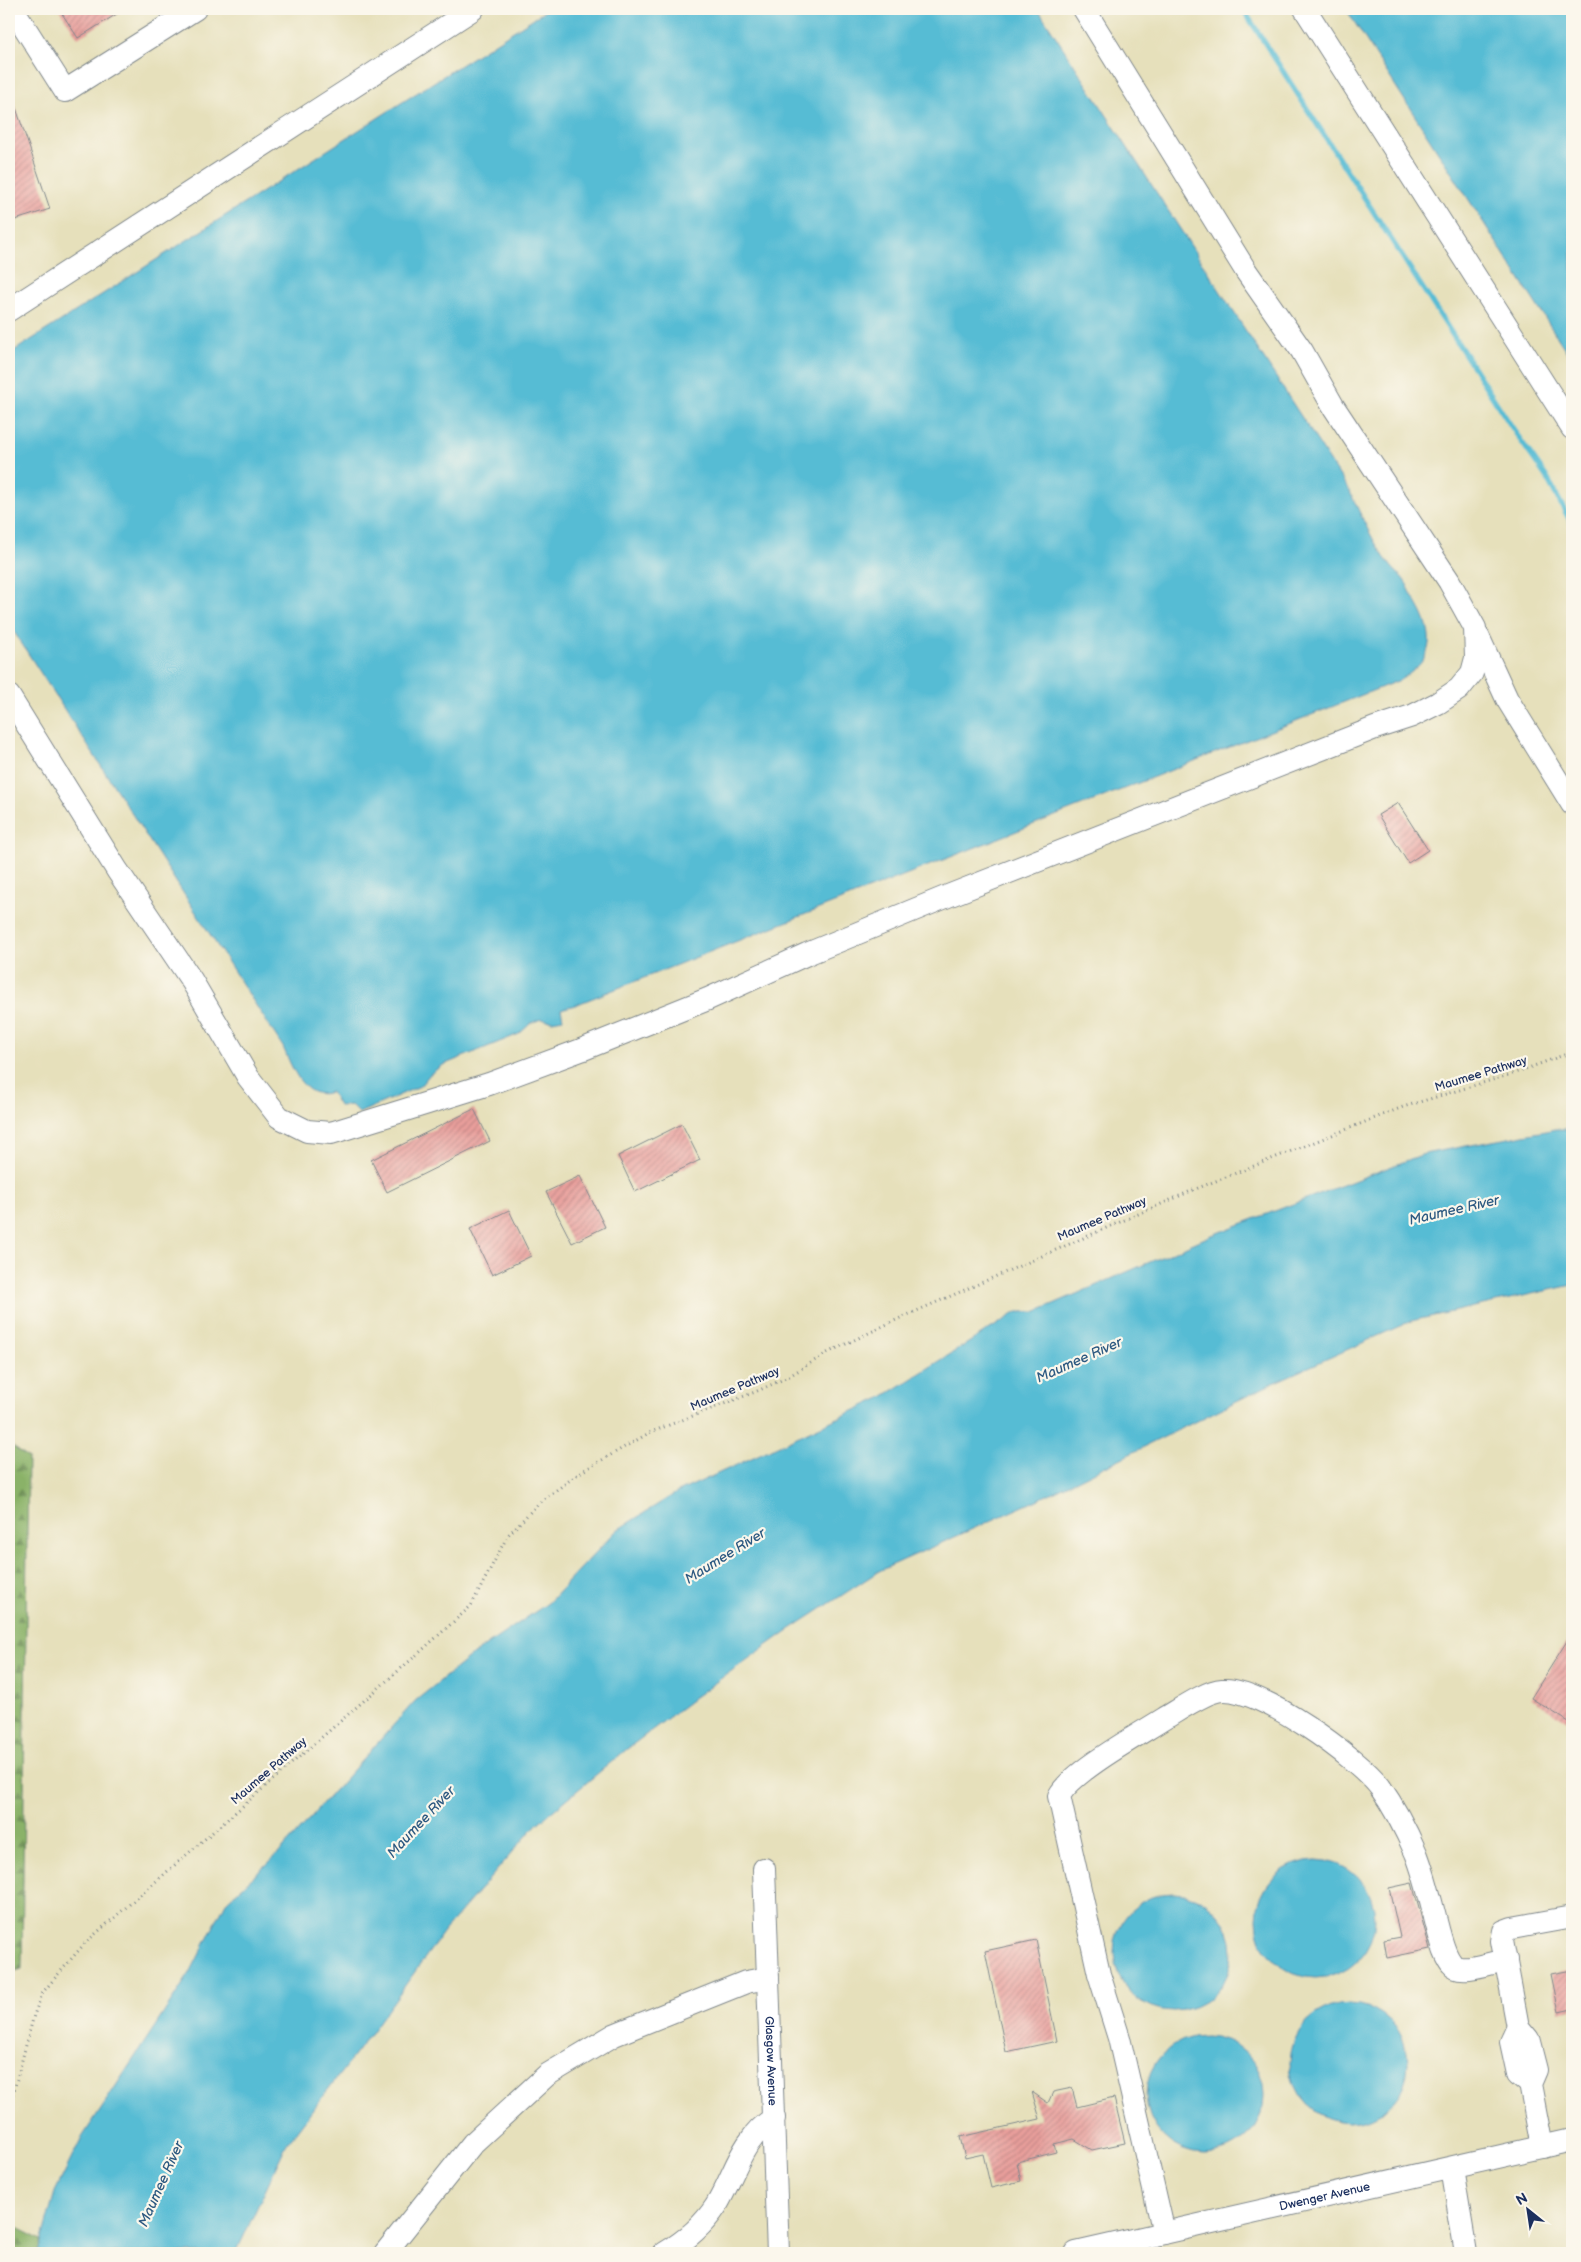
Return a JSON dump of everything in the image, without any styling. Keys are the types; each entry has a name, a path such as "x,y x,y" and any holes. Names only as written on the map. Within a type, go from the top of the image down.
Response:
{"street":[{"path":"13,9 66,91 195,9"},
{"path":"9,310 473,9"},
{"path":"1084,9 1246,271 1302,351 1333,406 1449,582 1475,628 1507,699 1572,804"},
{"path":"1305,9 1567,421"},
{"path":"9,696 117,870 192,982 248,1077 279,1118 307,1131 331,1133 489,1084 581,1050 708,999 754,977 948,896 1167,808 1375,728 1412,716 1438,703 1459,689 1472,673 1476,658 1475,628"},
{"path":"1459,689 1477,688 1507,699"},
{"path":"1164,2233 1119,2038 1099,1974 1059,1796 1070,1781 1113,1750 1193,1701 1222,1690 1247,1694 1291,1716 1350,1757 1379,1786 1402,1824 1417,1855 1444,1949 1452,1966 1462,1970 1506,1960"},
{"name":"Glasgow Avenue","path":"764,1869 778,2253"},
{"path":"1542,2147 1530,2084 1536,2070 1528,2039 1518,2027 1502,1941 1504,1932 1512,1928 1572,1917"},
{"path":"384,2253 473,2143 547,2075 614,2035 746,1982 768,1978"},
{"path":"666,2253 685,2241 715,2207 742,2151 763,2125 774,2118"},
{"name":"Dwenger Avenue","path":"1076,2253 1572,2140"},
{"path":"1452,2168 1466,2253"}],"path":[{"name":"Maumee Pathway","path":"9,2109 34,2015 43,1992 85,1943 470,1606 508,1535 540,1502 581,1472 651,1432 755,1392 786,1378 827,1353 898,1319 1198,1188 1403,1107 1512,1074 1572,1052"}],"green space":[{"path":"9,1444 28,1458 22,1969 9,1973"},
{"path":"9,2224 41,2240 38,2253 9,2253"}],"water":[{"path":"548,9 1038,9 1350,492 1379,549 1392,568 1401,576 1420,610 1429,633 1429,643 1427,653 1421,662 1400,680 561,1009 563,1019 552,1021 541,1019 531,1023 519,1034 443,1065 430,1074 420,1086 359,1113 351,1105 339,1106 331,1092 322,1094 313,1092 300,1081 283,1047 9,624 9,354"},
{"path":"1346,9 1572,9 1572,360"},
{"name":"Maumee River","path":"1556,1129 1572,1129 1572,1285 1411,1321 1273,1383 1037,1500 879,1571 786,1632 702,1692 627,1749 537,1824 445,1930 365,2041 286,2145 236,2253 38,2253 55,2192 81,2139 190,1973 226,1902 278,1854 415,1701 475,1653 548,1603 617,1530 676,1493 881,1398 1017,1312 1035,1312 1212,1235 1424,1154"},
{"path":"1316,1860 1339,1865 1358,1877 1370,1896 1375,1919 1370,1942 1358,1961 1339,1973 1316,1978 1293,1973 1274,1961 1262,1942 1257,1919 1262,1896 1274,1877 1293,1865"},
{"path":"1173,1893 1196,1898 1215,1910 1227,1929 1232,1952 1227,1975 1215,1994 1196,2006 1173,2011 1150,2006 1131,1994 1119,1975 1114,1952 1119,1929 1131,1910 1150,1898"},
{"path":"1349,2004 1372,2009 1391,2021 1403,2040 1408,2063 1403,2086 1391,2105 1372,2117 1349,2122 1326,2117 1307,2105 1295,2086 1290,2063 1295,2040 1307,2021 1326,2009"},
{"path":"1205,2036 1228,2041 1247,2053 1259,2072 1264,2095 1259,2118 1247,2137 1228,2149 1205,2154 1182,2149 1163,2137 1151,2118 1146,2095 1151,2072 1163,2053 1182,2041"}],"building":[{"path":"59,9 125,9 78,38"},
{"path":"9,93 11,93 50,209 9,222"},
{"path":"1398,803 1428,850 1408,863 1378,815"},
{"path":"474,1109 490,1141 387,1192 371,1160"},
{"path":"682,1124 700,1160 635,1192 618,1156"},
{"path":"580,1176 605,1227 572,1243 546,1192"},
{"path":"509,1210 531,1256 492,1275 470,1229"},
{"path":"1572,1633 1572,1724 1531,1698"},
{"path":"1412,1883 1430,1949 1387,1958 1384,1940 1400,1937 1389,1888"},
{"path":"1036,1940 1057,2041 1006,2052 985,1951"},
{"path":"1572,1970 1572,2009 1559,2012 1551,1974"},
{"path":"1072,2088 1077,2107 1114,2098 1125,2143 1092,2150 1074,2139 1054,2144 1056,2152 1017,2162 1021,2181 991,2188 983,2154 965,2158 960,2137 1040,2119 1032,2092 1048,2103 1053,2092"}],"waterway":[{"path":"1243,9 1517,435 1547,478 1572,524"}]}
